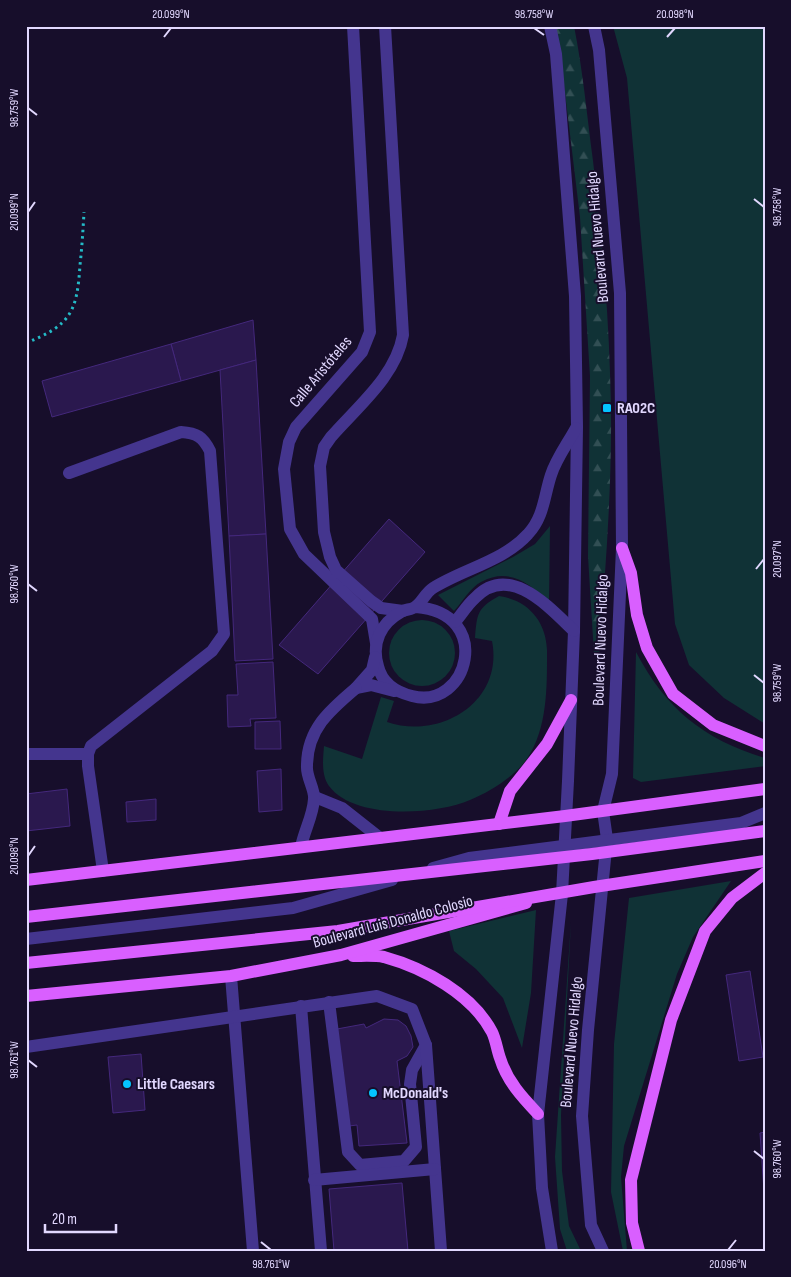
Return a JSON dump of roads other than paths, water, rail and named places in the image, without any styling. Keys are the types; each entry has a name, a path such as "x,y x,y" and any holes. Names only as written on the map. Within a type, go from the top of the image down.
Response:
{"main road":[{"path":"622,548 630,573 637,615 647,648 674,694 713,724 765,746"},
{"path":"499,824 510,791 547,744 572,700"},
{"path":"26,880 565,816 765,789"},
{"name":"Boulevard Luis Donaldo Colosio","path":"26,917 592,854 765,831"},
{"name":"Boulevard Luis Donaldo Colosio","path":"26,996 231,976 341,955 562,894 765,862"},
{"name":"Boulevard Luis Donaldo Colosio","path":"26,963 338,931 594,887 765,862"},
{"path":"639,1251 632,1223 631,1180 671,1020 705,932 732,898 765,873"},
{"path":"341,955 382,957 418,968 450,988 476,1010 492,1032 500,1060 513,1087 538,1114"}],"street":[{"name":"Calle Aristóteles","path":"353,26 370,332 362,352 296,427 289,442 284,469 290,529 295,541 315,566 372,620 376,643"},
{"path":"356,688 377,686 417,698 432,696 447,690 458,678 464,664 466,648 462,634 455,622 437,610 416,607 403,610 380,608 336,570 330,557 324,532 320,466 324,447 330,437 391,368 400,351 403,335 385,26"},
{"name":"Boulevard Nuevo Hidalgo","path":"550,26 556,54 576,296 577,427 572,700 562,894 538,1114 542,1188 552,1251"},
{"name":"Boulevard Nuevo Hidalgo","path":"594,26 599,50 620,293 622,548 612,774 603,811 607,839 588,1030 582,1116 591,1224 603,1251"},
{"path":"416,607 433,588 515,546 528,534 539,520 551,474 577,427"},
{"path":"69,473 181,432 194,432 205,440 210,452 224,634 212,651 91,746 88,754 103,871"},
{"path":"455,622 475,597 485,590 497,585 512,585 525,590 543,601 574,631"},
{"path":"301,847 315,797 306,767 309,745 316,727 332,708 356,688 372,670 376,643 381,629 391,618 403,610"},
{"path":"375,657 380,672 389,685 402,694"},
{"path":"26,754 88,754"},
{"path":"315,797 342,808 380,838"},
{"path":"26,939 293,908 469,858 564,844 741,823 765,813"},
{"path":"231,976 253,1251"},
{"path":"26,1046 377,996 412,1009 426,1045 441,1251"},
{"path":"329,1002 348,1152 360,1165 404,1161 416,1147 410,1084 412,1070 426,1045"},
{"path":"301,1006 321,1251"},
{"path":"314,1180 435,1169"}],"place":[{"name":"RA02C","path":"607,408"},
{"name":"Little Caesars","path":"127,1084"},
{"name":"McDonald's","path":"373,1093"}]}
